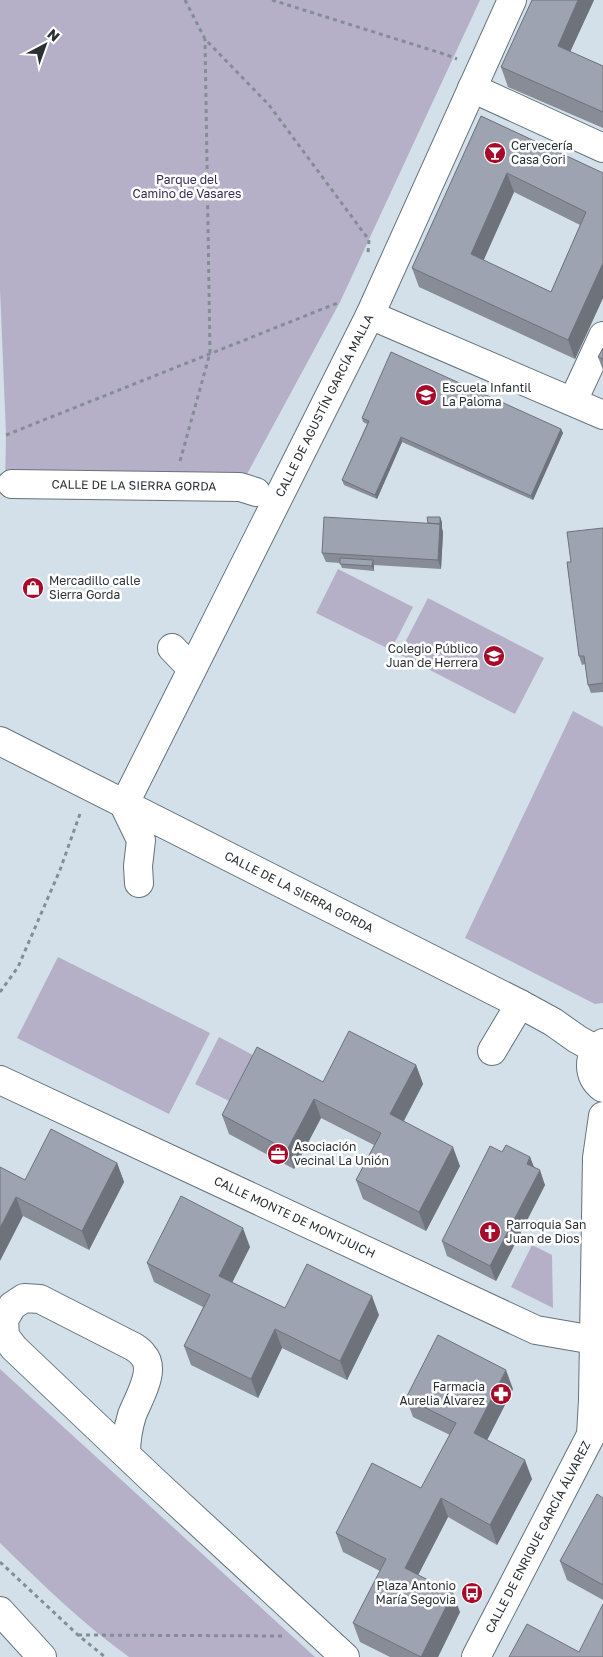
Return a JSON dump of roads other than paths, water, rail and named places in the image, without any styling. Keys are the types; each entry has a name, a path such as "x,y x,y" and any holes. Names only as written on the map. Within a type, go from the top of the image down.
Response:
{"street":[{"name":"CALLE DE AGUSTÍN GARCÍA MALLA","path":"124,805 370,315 512,0"},
{"path":"476,80 603,148"},
{"path":"370,315 603,415"},
{"path":"573,401 603,336"},
{"name":"CALLE DE LA SIERRA GORDA","path":"12,484 240,487 256,492"},
{"path":"172,648 192,669"},
{"name":"CALLE DE LA SIERRA GORDA","path":"0,741 520,1004 577,1039 599,1046"},
{"path":"124,805 141,840 138,866 139,883"},
{"path":"492,1051 520,1004"},
{"path":"599,1046 592,1057 591,1073 603,1088"},
{"name":"CALLE MONTE DE MONTJUICH","path":"0,1080 536,1330 594,1340"},
{"name":"CALLE DE ENRIQUE GARCÍA ÁLVAREZ","path":"476,1657 591,1435 598,1401 594,1340 600,1209 597,1158 603,1116"},
{"path":"126,1454 127,1435 132,1415 146,1382 148,1368 144,1356 134,1347 40,1299 24,1298 12,1306 4,1320 5,1336 14,1348 126,1454 345,1657"},
{"path":"0,1611 42,1657"}],"place":[{"name":"Cervecería Casa Gori","path":"495,153"},
{"name":"Escuela Infantil La Paloma","path":"426,395"},
{"name":"Mercadillo calle Sierra Gorda","path":"33,588"},
{"name":"Colegio Público Juan de Herrera","path":"494,656"},
{"name":"Asociación vecinal La Unión","path":"278,1154"},
{"name":"Parroquia San Juan de Dios","path":"490,1232"},
{"name":"Farmacia Aurelia Álvarez","path":"501,1394"},
{"name":"Plaza Antonio María Segovia","path":"472,1593"}],"park label":[{"name":"Parque del Camino de Vasares","path":"187,187"}]}
